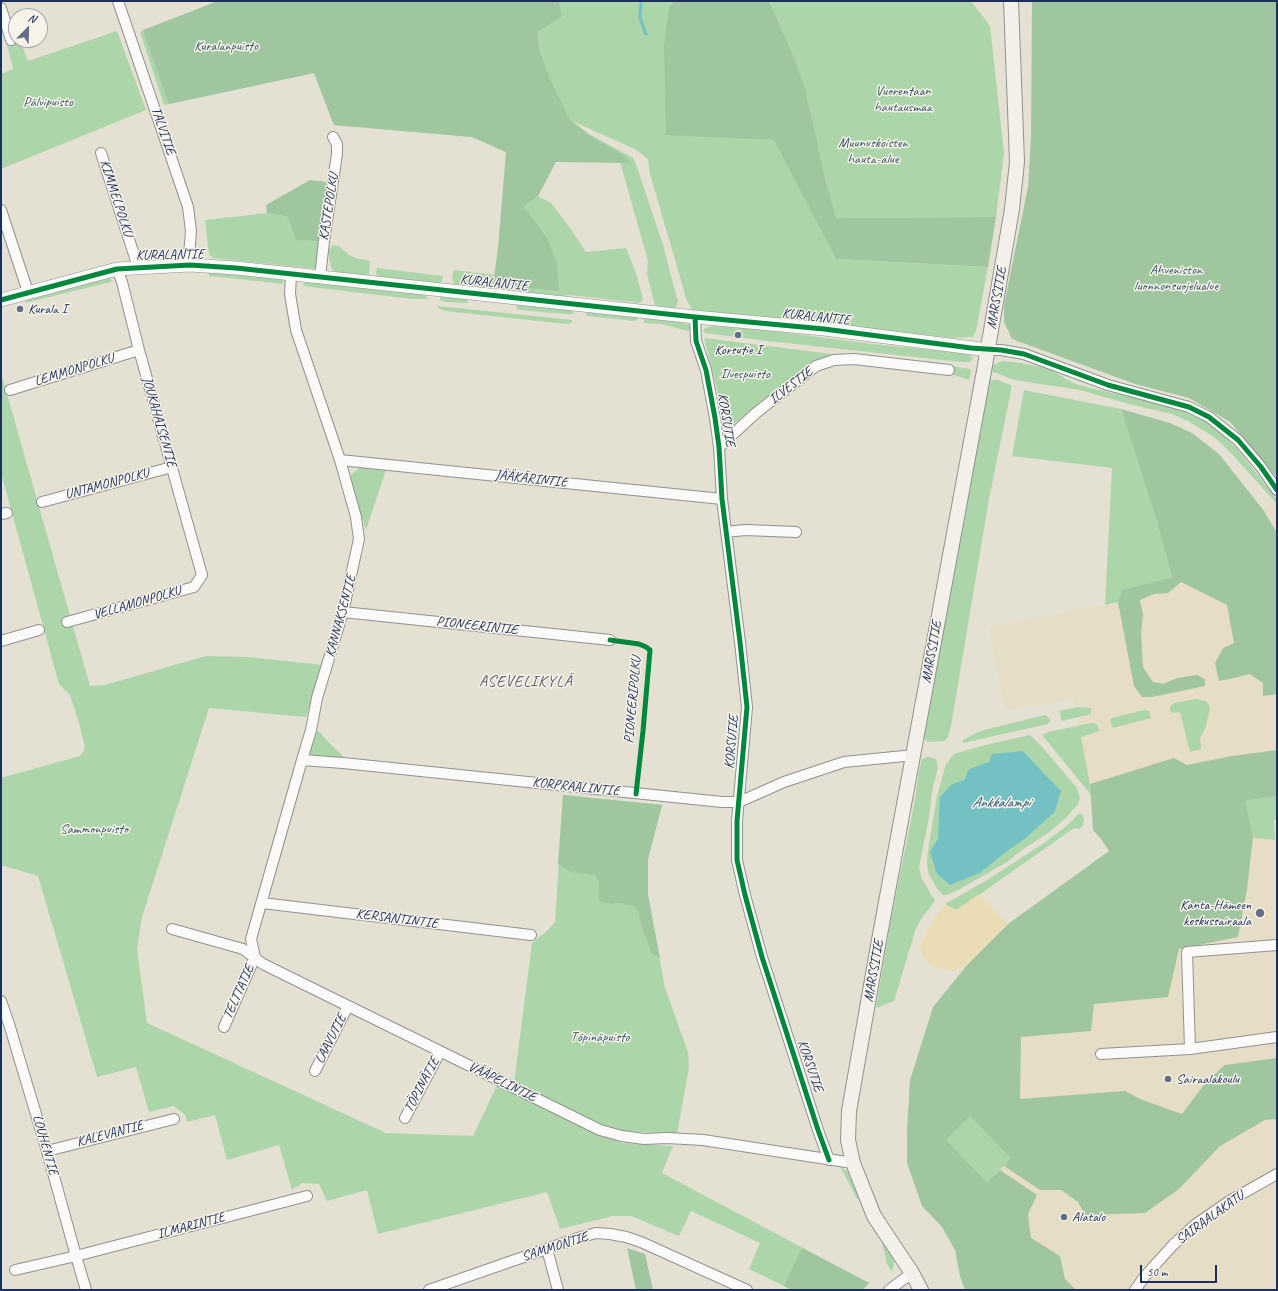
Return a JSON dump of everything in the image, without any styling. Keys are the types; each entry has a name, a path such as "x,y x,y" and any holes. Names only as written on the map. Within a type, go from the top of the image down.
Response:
{"main road":[{"name":"MARSSITIE","path":"921,1288 874,1216 852,1163 848,1140 849,1111 880,933 988,350 1012,209 1017,162 1011,1"}],"street":[{"path":"1,3 7,1"},
{"name":"TALVITIE","path":"118,1 188,207 191,231 190,265"},
{"path":"1,8 8,30"},
{"name":"KASTEPOLKU","path":"320,277 337,154 337,144 334,137"},
{"name":"KIMMELPOLKU","path":"102,153 138,267"},
{"path":"1,210 28,292"},
{"name":"KURALANTIE","path":"1,300 117,269 190,265 236,268 824,330 988,350"},
{"name":"JOUKAHAISENTIE","path":"117,269 122,282 139,350 202,575"},
{"name":"KANNAKSENTIE","path":"255,957 251,939 311,730 317,698 344,612 359,539 356,517 340,460 296,330 290,294 291,274"},
{"name":"KORSUTIE","path":"695,317 696,341 706,370 719,447 722,499 747,707 736,821 737,860 762,957 829,1160"},
{"name":"LEMMONPOLKU","path":"10,390 139,350"},
{"path":"988,350 1001,350 1024,354 1108,385 1189,407 1210,418 1238,440 1261,467 1277,490"},
{"name":"ILVESTIE","path":"719,447 756,414 816,366 834,360 854,359 949,370"},
{"name":"JÄÄKÄRINTIE","path":"340,460 722,499"},
{"name":"UNTAMONPOLKU","path":"42,502 172,467"},
{"path":"726,532 746,530 796,532"},
{"name":"VELLAMONPOLKU","path":"67,622 194,587 202,575"},
{"name":"PIONEERINTIE","path":"344,612 610,640"},
{"path":"1,641 39,630"},
{"name":"KORPRAALINTIE","path":"302,760 722,802 739,802 784,782 844,762 914,756"},
{"name":"KERSANTINTIE","path":"262,903 531,934"},
{"name":"VÄÄPELINTIE","path":"172,929 243,949 263,964 600,1130 622,1136 644,1139 667,1138 703,1140 852,1163"},
{"path":"1190,1048 1186,952 1277,945"},
{"name":"TELTTATIE","path":"224,1027 255,957"},
{"name":"LOUHENTIE","path":"1,1001 5,1026 48,1151 86,1290"},
{"name":"LAAVUTIE","path":"315,1071 348,1006"},
{"path":"1101,1054 1190,1048 1277,1037"},
{"name":"TÖPINÄTIE","path":"405,1118 440,1052"},
{"name":"KALEVANTIE","path":"48,1151 174,1119"},
{"name":"SAIRAALAKATU","path":"1135,1290 1145,1276 1173,1245 1196,1224 1231,1200 1277,1174"},
{"name":"ILMARINTIE","path":"15,1270 76,1256 307,1196"},
{"name":"SAMMONTIE","path":"429,1290 596,1233 626,1237 653,1247 747,1290"},
{"path":"546,1249 558,1290"},
{"path":"889,1290 912,1273"}],"shaded area":[{"path":"1277,500 1277,533 1264,511"},
{"name":"Kanta-Hämeen keskussairaala","path":"1172,577 1277,599 1277,1290 1076,1290 1065,1279 1060,1256 1031,1238 1028,1214 987,1182 1020,1099 1021,1037 1091,1031 1094,1004 1168,997 1179,949 1238,937 1247,889 1253,838 1132,818 1090,784 1074,699 1005,710 989,627 1118,602"}],"green space":[{"path":"218,1 569,119 550,78 539,48 538,30 562,17 559,1 675,1 669,7 666,134 775,140 836,259 988,267 976,331 973,337 954,338 693,311 687,301 650,174 648,159 635,149 572,121 589,134 633,158 663,245 678,302 673,310 663,310 655,305 647,274 648,261 620,162 556,162 506,152 472,137 334,125 314,73 164,105 140,32"},
{"name":"Kuralanpuisto","path":"218,1 559,1 562,17 538,31 539,48 550,78 570,120 593,138 620,153 631,163 556,162 538,196 524,207 547,238 557,263 559,291 493,284 498,248 506,152 472,137 334,125 314,73 169,104 143,30"},
{"path":"675,1 769,1 793,54 806,91 825,178 836,218 996,217 988,267 836,259 774,140 666,135 664,47 669,7"},
{"name":"Vuorentaan hautausmaa","path":"769,1 971,1 990,26 1004,153 996,217 835,218 806,91 793,54"},
{"name":"Ahveniston luonnonsuojelualue","path":"1032,1 1277,1 1277,478 1230,422 1189,398 1135,384 1012,339 1004,322 1004,305 1028,187 1031,137"},
{"name":"Pälvipuisto","path":"117,31 146,110 1,169 1,74 13,69 6,41 8,40 8,48 23,48 28,61"},
{"path":"310,180 328,182 322,241 296,240 288,217 267,213 266,205"},
{"path":"538,196 551,203 586,252 626,248 636,273 643,299 640,303 454,284 452,277 454,270 495,275 493,284 530,216 524,207"},
{"path":"267,213 288,217 322,241 318,269 213,258 209,254 205,220"},
{"path":"333,245 339,246 355,258 370,261 369,275 339,273 332,270 329,250"},
{"path":"377,268 443,276 442,281 439,284 378,277 376,274"},
{"path":"209,272 276,278 284,281 282,284 209,276"},
{"path":"106,277 112,280 111,282 25,303 26,301 36,297"},
{"path":"309,281 420,294 425,295 428,299 412,299 303,286 304,283"},
{"path":"443,296 466,299 468,303 446,302 440,300 440,297"},
{"path":"518,304 573,310 573,314 519,310 516,307"},
{"path":"438,306 572,320 572,323 567,324 445,311 438,308"},
{"path":"591,311 636,316 638,319 635,321 587,316 586,314"},
{"path":"644,318 678,321 689,325 691,329 688,331 661,324 644,323"},
{"path":"715,326 765,330 873,344 960,353 970,355 973,358 970,362 961,362 758,340 706,333 703,331 705,328"},
{"name":"Ilvespuisto","path":"704,338 832,354 814,361 727,429"},
{"path":"1003,361 1037,366 1051,370 1073,383 1126,396 1138,396 1167,404 1197,416 1218,429 1238,450 1276,498 1277,504 1230,452 1214,437 1188,421 1172,414 1080,390 1014,380 991,371 994,364"},
{"path":"952,366 970,369 971,372 969,380 951,374"},
{"name":"Sammonpuisto","path":"1,373 90,686 105,685 206,656 248,657 323,665 306,717 209,708 142,917 137,949 147,1023 386,1133 473,1136 497,1085 622,1143 673,1146 662,1173 869,1283 862,1290 792,1290 749,1269 760,1243 691,1211 679,1236 631,1216 613,1216 560,1229 547,1192 378,1234 367,1190 327,1201 319,1184 302,1183 292,1190 279,1145 227,1160 215,1115 187,1122 185,1115 174,1106 149,1112 136,1067 97,1077 38,876 1,865 1,778 80,756 85,747 70,695 59,684 1,473"},
{"path":"989,380 998,380 1011,385 1011,391 989,499 951,726 948,737 945,741 928,742 923,738 946,605 953,579"},
{"path":"1024,390 1121,409 1157,522 1172,577 1123,590 1118,602 1105,605 1112,468 1012,456"},
{"path":"1121,409 1170,423 1192,433 1219,454 1264,511 1277,533 1277,694 1263,696 1263,683 1250,674 1219,681 1215,663 1223,648 1234,643 1227,605 1181,582 1168,593 1154,594 1140,600 1143,615 1141,633 1143,667 1153,682 1163,684 1177,678 1197,675 1205,679 1205,686 1152,697 1142,697 1134,686 1118,602 1122,590 1172,577 1157,522"},
{"path":"361,466 386,470 366,530 351,485 350,476"},
{"path":"1195,699 1206,701 1210,709 1205,729 1200,738 1201,749 1190,752 1180,712 1171,713 1170,709 1171,705 1175,703"},
{"path":"1078,707 1091,708 1091,714 1062,721 1059,711"},
{"path":"1144,710 1149,711 1151,718 1113,728 1110,721 1112,718"},
{"path":"1045,715 1050,721 1048,724 963,743 963,740 980,731"},
{"path":"1091,723 1097,724 1099,731 1081,737 1091,795 1042,735 1048,732"},
{"path":"311,730 320,732 343,756 343,763 302,760"},
{"path":"1030,735 1077,788 1080,798 1078,804 1066,818 1048,833 1019,852 1007,862 960,889 947,895 943,895 938,890 929,875 927,864 937,796 946,764 954,754 985,745","holes":["1023,751 1061,791 1055,812 1028,836 1005,852 980,873 930,852 938,838 952,784 964,780 970,769"]},
{"path":"1277,750 1277,796 1246,801 1253,838 1247,889 1238,937 1179,949 1168,997 1094,1004 1091,1031 1021,1037 1020,1099 1125,1091 1140,1099 1182,1114 1206,1082 1225,1065 1277,1058 1277,1119 1265,1120 1220,1146 1179,1189 1145,1213 1085,1215 1078,1202 1061,1190 1040,1190 1004,1166 1011,1158 970,1116 946,1140 987,1182 1000,1170 1037,1195 1028,1214 1031,1238 1060,1256 1065,1279 1076,1290 965,1290 960,1276 955,1250 942,1227 922,1206 907,1163 910,1080 933,1007 968,964 1008,924 1109,851 1093,830 1090,784 1174,758 1187,765 1232,756"},
{"path":"928,757 936,759 938,768 933,786 928,823 919,867 922,879 935,901 916,928 894,1001 876,1008 919,771 922,759"},
{"name":"Töpinäpuisto","path":"563,795 662,805 648,859 648,895 665,988 688,1052 689,1067 677,1134 624,1131 600,1125 514,1083 532,943 555,922"},
{"path":"563,795 662,805 648,859 648,895 660,958 652,954 641,925 639,913 634,906 618,903 611,904 599,901 599,882 595,875 571,872 558,864"},
{"path":"1277,796 1277,820 1274,820 1275,840 1253,838 1246,801"},
{"path":"1078,814 1082,814 1084,820 1080,829 1074,828 956,911 945,904 987,880 1044,843 1064,828"},
{"path":"970,1116 1012,1158 987,1182 945,1140"},
{"path":"840,1166 847,1171 859,1198 857,1199"},
{"path":"883,1239 893,1255 894,1264 892,1272 887,1264 882,1242"},
{"path":"627,1248 645,1254 653,1290 636,1290"},
{"path":"802,1248 869,1283 862,1290 792,1290 784,1286"}],"sand":[{"path":"979,894 1008,924 968,964 952,971 936,968 925,960 920,948 932,921 945,904 956,910"}],"water":[{"name":"Ankkalampi","path":"1023,751 1061,791 1055,812 1027,837 980,873 950,885 937,874 930,852 938,838 940,797 952,784 964,780 969,769 989,762 992,754"}],"waterway":[{"path":"641,1 640,18 646,34"}],"cycle path":[{"path":"1,300 117,269 190,265 236,268 695,317 824,329 971,348 1001,350 1024,354 1108,385 1189,407 1209,417 1238,440 1261,467 1277,490"},
{"path":"695,317 696,341 706,370 719,447 722,499 747,707 737,821 737,860 762,957 829,1160"},
{"name":"PIONEERIPOLKU","path":"610,640 639,644 650,650 636,794"}],"place":[{"name":"Kurala I","path":"20,309"},
{"name":"Korsutie I","path":"738,335"},
{"name":"Kanta-Hämeen keskussairaala","path":"1260,913"},
{"name":"Sairaalakoulu","path":"1168,1079"},
{"name":"Alatalo","path":"1064,1217"}],"district":[{"name":"ASEVELIKYLÄ","path":"526,682"}],"park label":[{"name":"Muunuskoisten hauta-alue","path":"873,152"}]}
